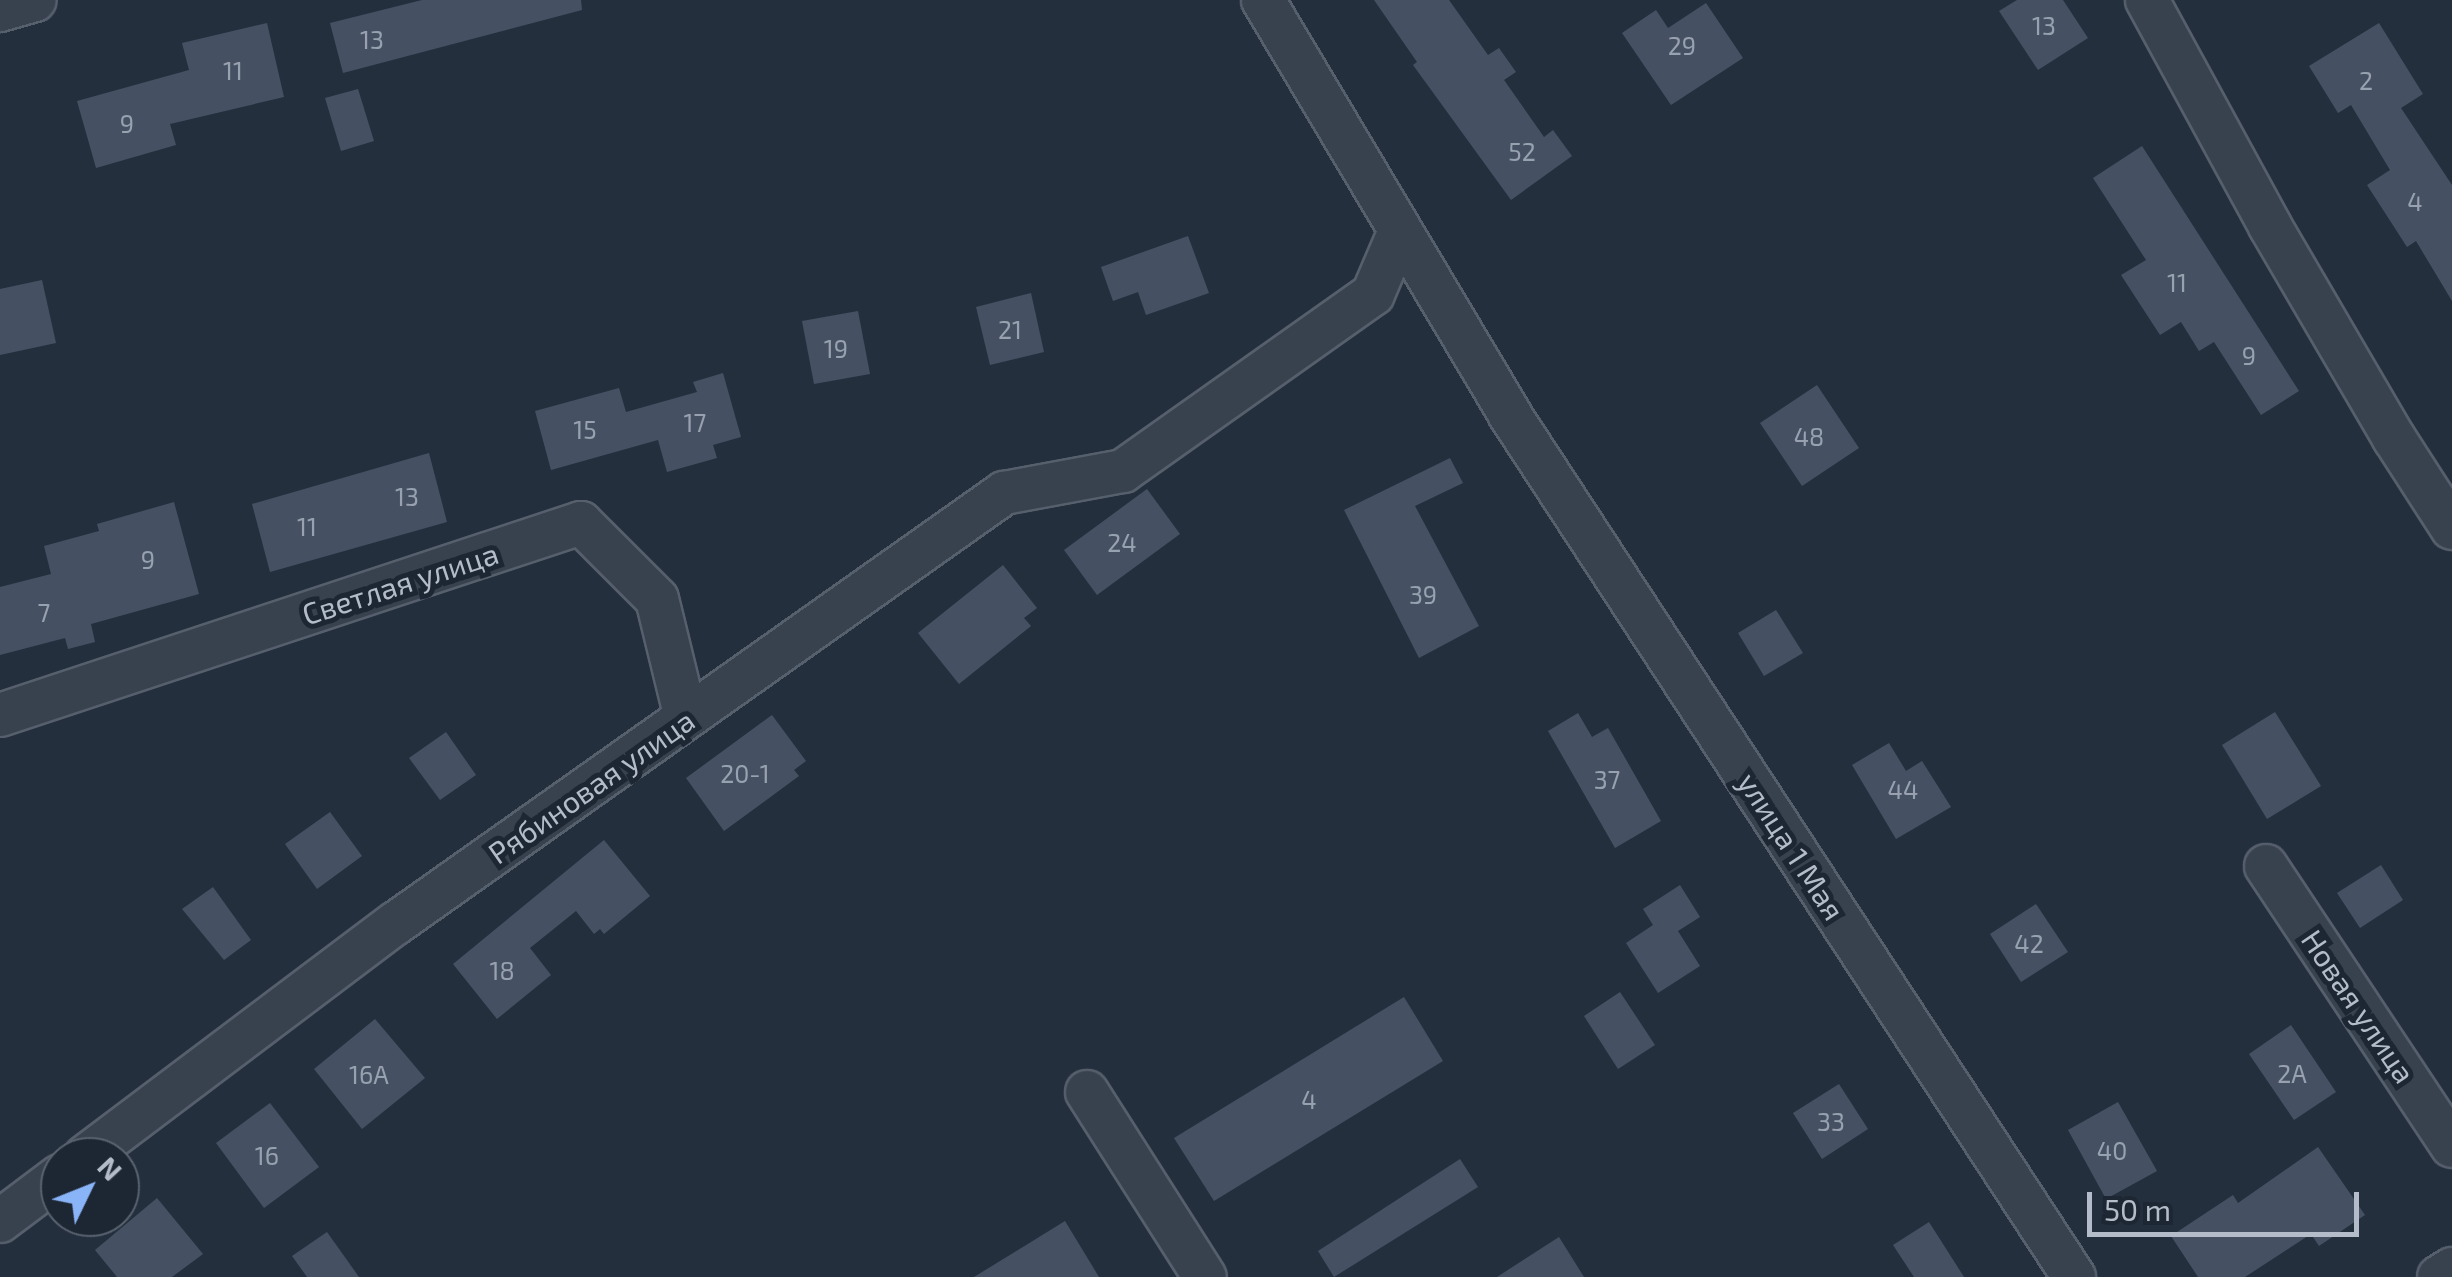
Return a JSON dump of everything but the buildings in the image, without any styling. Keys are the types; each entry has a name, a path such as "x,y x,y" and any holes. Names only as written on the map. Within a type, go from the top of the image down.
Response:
{"street":[{"path":"0,10 35,0"},
{"name":"улица 1 Мая","path":"1262,0 1510,415 2074,1277"},
{"path":"2147,0 2270,226 2394,438 2452,528"},
{"name":"Рябиновая улица","path":"112,1137 396,923 1004,494 1123,470 1373,294 1399,232"},
{"name":"Светлая улица","path":"0,714 581,523 657,599 686,718"},
{"name":"Новая улица","path":"2266,866 2452,1146"},
{"path":"1088,1092 1206,1277"},
{"path":"0,1221 40,1191"},
{"path":"2439,1277 2452,1269"}]}
